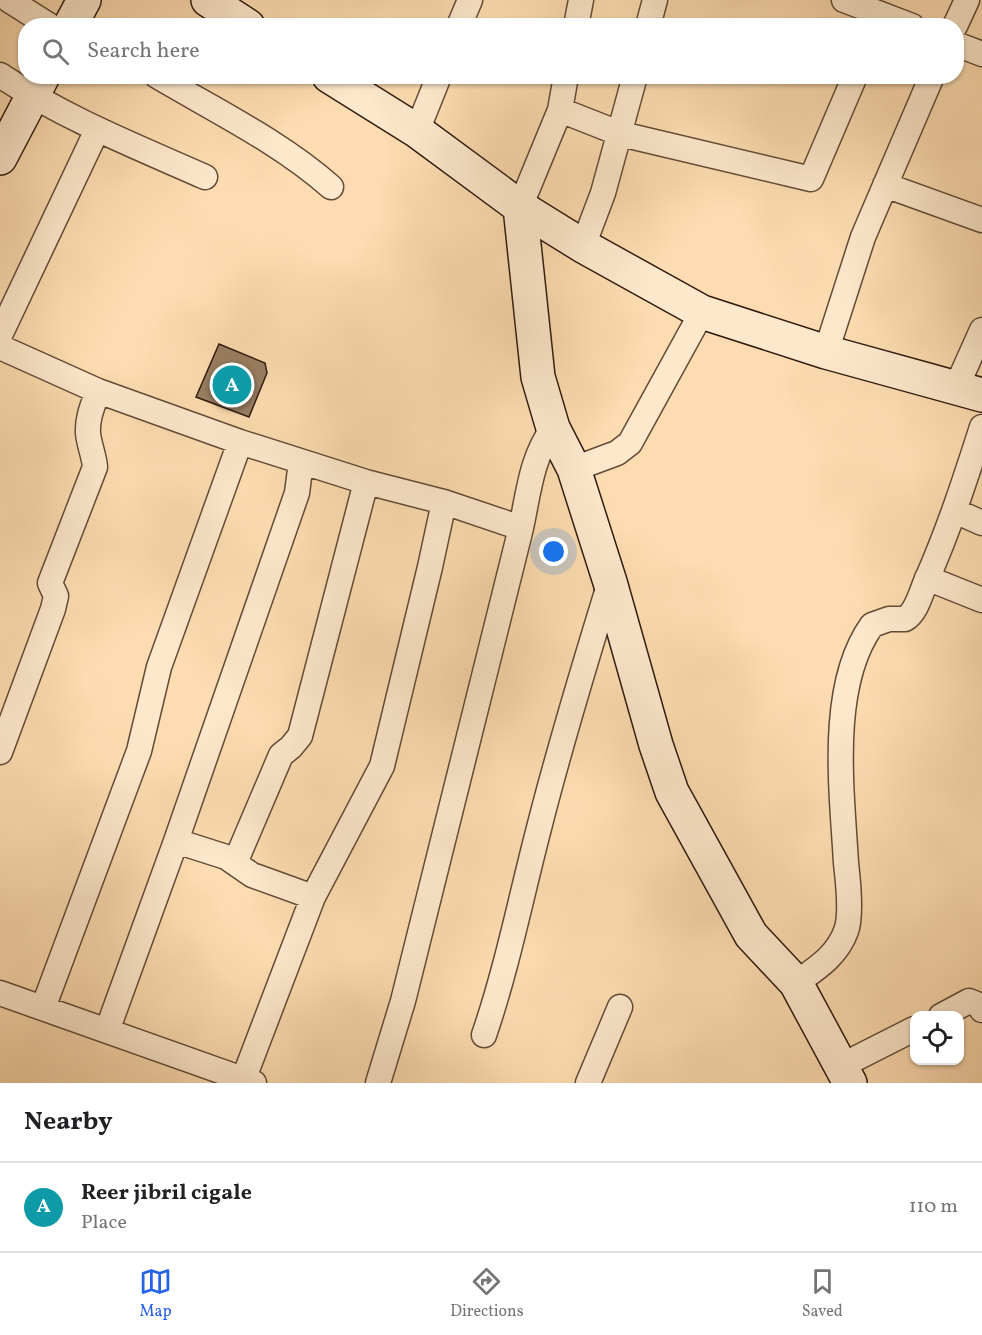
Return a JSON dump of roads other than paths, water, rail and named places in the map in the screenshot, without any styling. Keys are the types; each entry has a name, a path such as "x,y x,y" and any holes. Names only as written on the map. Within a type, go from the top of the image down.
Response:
{"street":[{"path":"9,0 37,18"},
{"path":"74,18 84,0"},
{"path":"208,0 236,18"},
{"path":"462,18 470,0"},
{"path":"578,18 582,0"},
{"path":"650,18 655,0"},
{"path":"844,0 882,13"},
{"path":"959,18 967,0"},
{"path":"964,47 982,54"},
{"path":"0,75 18,81"},
{"path":"171,84 311,169 331,188"},
{"path":"342,84 417,131 520,207 702,312 826,352 969,392 982,330"},
{"path":"417,131 436,84"},
{"path":"565,84 560,110 520,207 538,376 553,428 574,469 610,582 656,746 672,792 751,935 796,983 845,1074 910,1032"},
{"path":"584,246 621,134 633,84"},
{"path":"560,110 621,134 811,179 852,84"},
{"path":"826,352 863,237 929,84"},
{"path":"0,158 38,87 97,130 205,177"},
{"path":"0,336 97,130"},
{"path":"885,185 982,220"},
{"path":"574,469 617,453 630,443 702,312"},
{"path":"0,347 98,391 240,442 366,482 444,502 521,528"},
{"path":"0,753 53,609 56,596 50,583 95,467 94,453 88,435 88,418 98,391"},
{"path":"796,983 821,966 834,953 847,929 848,891 840,741 850,678 858,650 872,625 909,617 938,556 955,512 982,427"},
{"path":"378,1083 402,1001 521,528 536,459 553,428"},
{"path":"44,1008 139,751 159,668 240,442"},
{"path":"107,1030 176,842 297,493 301,462"},
{"path":"235,863 277,762 300,736 366,482"},
{"path":"0,993 247,1082 313,897 382,766 444,502"},
{"path":"955,512 982,523"},
{"path":"927,578 982,600"},
{"path":"484,1035 496,998 539,826 579,681 610,582"},
{"path":"176,842 226,857 252,875 313,897"},
{"path":"950,1011 969,1001 980,1005 982,1010"},
{"path":"588,1083 620,1007"}],"place":[{"name":"Reer jibril cigale","path":"232,385"}]}
